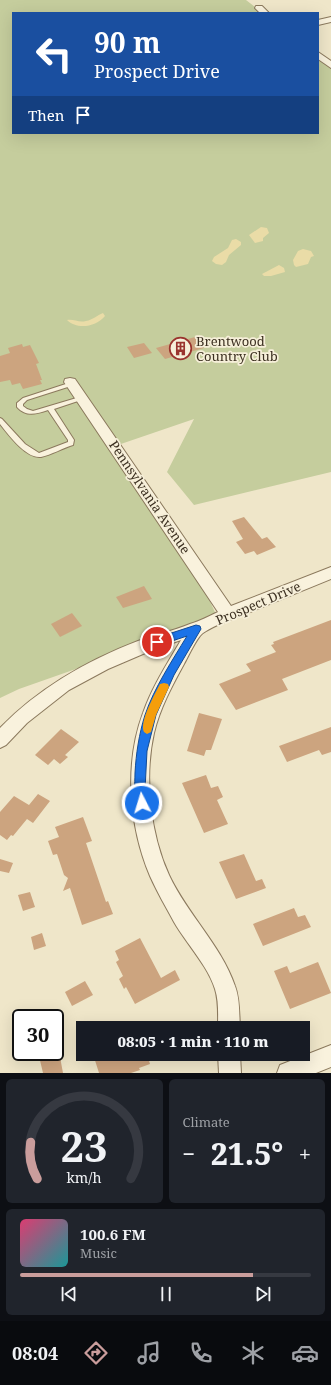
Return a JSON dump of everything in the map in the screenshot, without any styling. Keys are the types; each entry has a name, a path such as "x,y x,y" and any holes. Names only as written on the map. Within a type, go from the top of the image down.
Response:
{"street":[{"path":"319,23 331,19"},
{"path":"319,56 331,64"},
{"name":"Pennsylvania Avenue","path":"71,383 228,614"},
{"name":"Prospect Drive","path":"0,740 21,718 63,685 102,664 144,646 196,629 228,614 331,573"},
{"path":"196,629 170,674 151,715 142,751 140,790 146,830 159,874 184,919 208,954 225,987 228,1021"},
{"path":"288,1073 331,1056"},
{"path":"230,1061 230,1073"}],"lane":[{"path":"71,383 20,402 20,407 25,411 33,412 82,398"},
{"path":"0,420 14,437 30,452 39,455 71,444 71,440 50,408"}],"green space":[{"name":"Brentwood Country Club","path":"0,0 246,0 262,12 12,12 12,134 319,134 319,57 331,66 331,472 194,505 167,472 194,419 115,446 190,557 218,619 19,689 0,698"}],"sand":[{"path":"261,227 267,228 269,233 263,238 263,241 255,243 249,235"},
{"path":"236,239 241,242 241,245 229,255 226,262 222,265 216,264 212,261 214,257 228,248 232,240"},
{"path":"303,249 311,251 314,256 311,257 308,264 296,267 293,260 298,251"},
{"path":"279,265 284,268 285,272 271,276 264,276 262,274"},
{"path":"103,313 105,316 97,323 92,325 76,325 67,320 81,322 91,320"}],"building":[{"name":"Brentwood Country Club","path":"195,337 204,348 165,359 156,348"},
{"path":"144,343 152,353 134,358 127,347"},
{"path":"22,344 23,347 30,345 39,363 36,364 42,380 40,380 42,384 23,389 20,383 12,385 10,380 0,382 0,356 10,353 8,348"},
{"path":"244,517 262,539 267,537 276,547 257,555 254,551 245,554 236,542 243,539 232,521"},
{"path":"144,586 152,599 123,608 116,597"},
{"path":"72,613 82,626 60,637 51,624"},
{"path":"331,620 331,660 282,679 288,690 236,710 219,684 251,671 246,664 276,652 271,645 274,644 273,642"},
{"path":"199,713 222,719 211,750 206,750 204,756 187,751"},
{"path":"331,727 331,752 322,755 319,750 287,762 279,746"},
{"path":"61,729 79,742 65,755 68,757 60,764 54,759 48,765 35,755"},
{"path":"206,775 211,788 218,786 223,797 217,800 228,824 204,833 182,783"},
{"path":"38,794 50,801 33,823 27,819 13,836 11,835 7,840 0,835 0,812 14,796 29,805"},
{"path":"83,817 92,841 86,843 106,902 108,901 113,914 82,925 70,888 63,891 68,878 64,875 57,854 53,855 48,841 59,837 55,827"},
{"path":"244,854 256,881 262,879 266,888 236,899 219,862"},
{"path":"0,859 13,863 9,873 0,871"},
{"path":"30,892 35,907 23,911 18,895"},
{"path":"294,908 298,917 305,915 311,927 263,946 253,924"},
{"path":"42,933 46,946 34,950 31,937"},
{"path":"140,938 161,978 175,970 180,980 135,1004 126,987 124,989 119,979 123,976 116,962 119,960 115,951"},
{"path":"318,962 331,993 290,1009 274,971 287,966 290,973"},
{"path":"85,981 93,995 72,1006 65,992"},
{"path":"40,1061 61,1061 63,1073 43,1073"},
{"path":"95,1061 149,1061 150,1064 131,1073 99,1073"}],"slow traffic":[{"path":"147,729 151,715 164,687"}],"place":[{"name":"Brentwood Country Club","path":"180,348"}],"route":[{"path":"142,803 140,790 142,751 151,715 170,674 196,629 157,642"}]}
